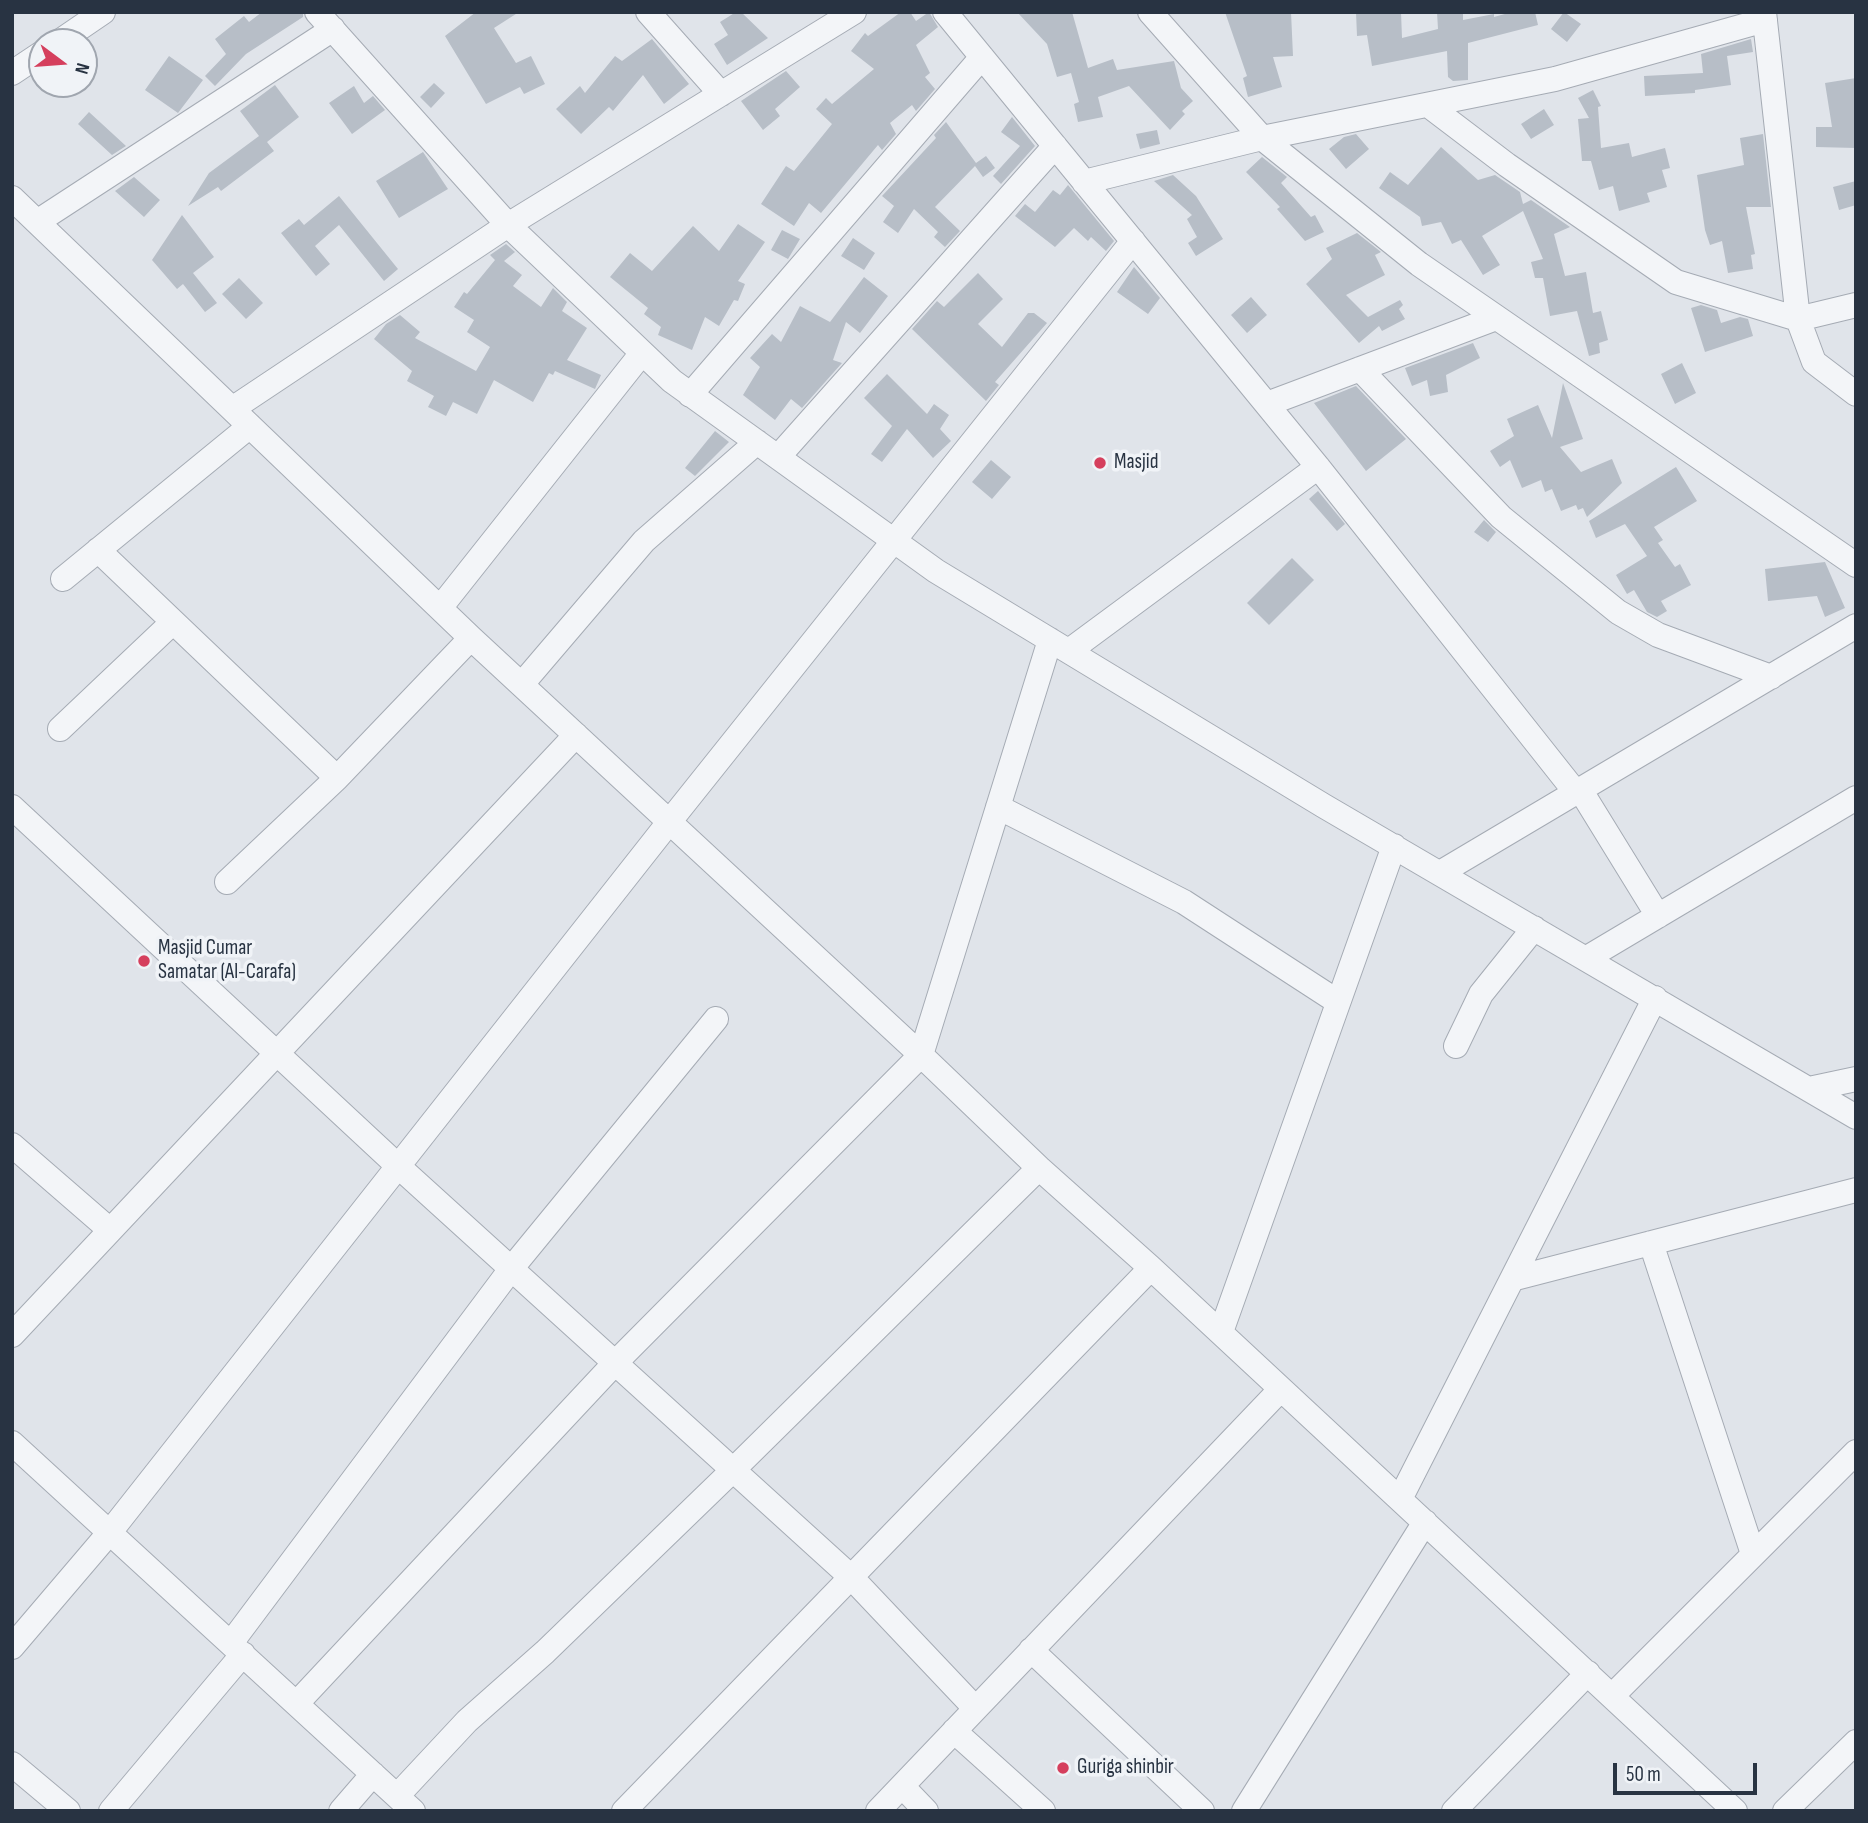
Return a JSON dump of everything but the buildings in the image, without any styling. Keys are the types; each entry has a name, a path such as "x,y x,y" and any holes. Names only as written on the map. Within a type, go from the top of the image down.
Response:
{"street":[{"path":"80,28 103,12"},
{"path":"648,12 721,94"},
{"path":"232,410 509,225 854,12"},
{"path":"945,12 1267,404 1579,793 1658,916"},
{"path":"1150,12 1262,138 1419,264 1856,565"},
{"path":"1084,182 1262,138 1555,79 1764,16 1798,319 1814,362 1856,394"},
{"path":"37,222 325,21 509,225 642,353 690,395 936,571 1394,846 1856,1117"},
{"path":"690,395 982,57"},
{"path":"12,73 28,62"},
{"path":"1428,105 1507,165 1676,282 1798,319 1856,305"},
{"path":"778,457 1055,146"},
{"path":"12,198 471,638 921,1055 1039,1168 1221,1332 1735,1811"},
{"path":"12,1647 110,1532 670,821 1133,241"},
{"path":"1267,404 1496,318"},
{"path":"440,608 642,353"},
{"path":"1360,369 1501,517 1618,612 1658,635 1771,677"},
{"path":"63,579 250,426"},
{"path":"522,684 643,541 757,442"},
{"path":"297,1703 615,1363 921,1055 998,807 1059,645 1318,467"},
{"path":"98,550 337,778"},
{"path":"60,729 173,622"},
{"path":"1440,873 1579,793 1856,626"},
{"path":"227,882 337,778 471,638"},
{"path":"12,1335 576,735"},
{"path":"1587,958 1856,798"},
{"path":"12,807 398,1166 851,1577 975,1708"},
{"path":"998,807 1184,902 1338,1002"},
{"path":"1221,1332 1394,846"},
{"path":"1456,1045 1481,994 1534,928"},
{"path":"1400,1499 1655,998"},
{"path":"111,1811 237,1648 511,1269 716,1019"},
{"path":"1809,1089 1856,1079"},
{"path":"12,1145 110,1230"},
{"path":"12,1443 405,1803 467,1721 545,1652 1039,1168"},
{"path":"1512,1279 1856,1190"},
{"path":"1651,1243 1753,1554"},
{"path":"624,1811 1151,1268"},
{"path":"878,1811 1281,1389"},
{"path":"1612,1696 1856,1452"},
{"path":"1244,1811 1425,1522"},
{"path":"1031,1650 1202,1811"},
{"path":"1454,1811 1588,1674"},
{"path":"954,1731 1043,1811"},
{"path":"1785,1811 1856,1742"},
{"path":"12,1765 68,1811"},
{"path":"341,1811 373,1774"},
{"path":"902,1786 926,1811"}],"place":[{"name":"Masjid","path":"1100,463"},
{"name":"Masjid Cumar Samatar (Al-Carafa)","path":"144,961"},
{"name":"Guriga shinbir","path":"1063,1768"}]}
